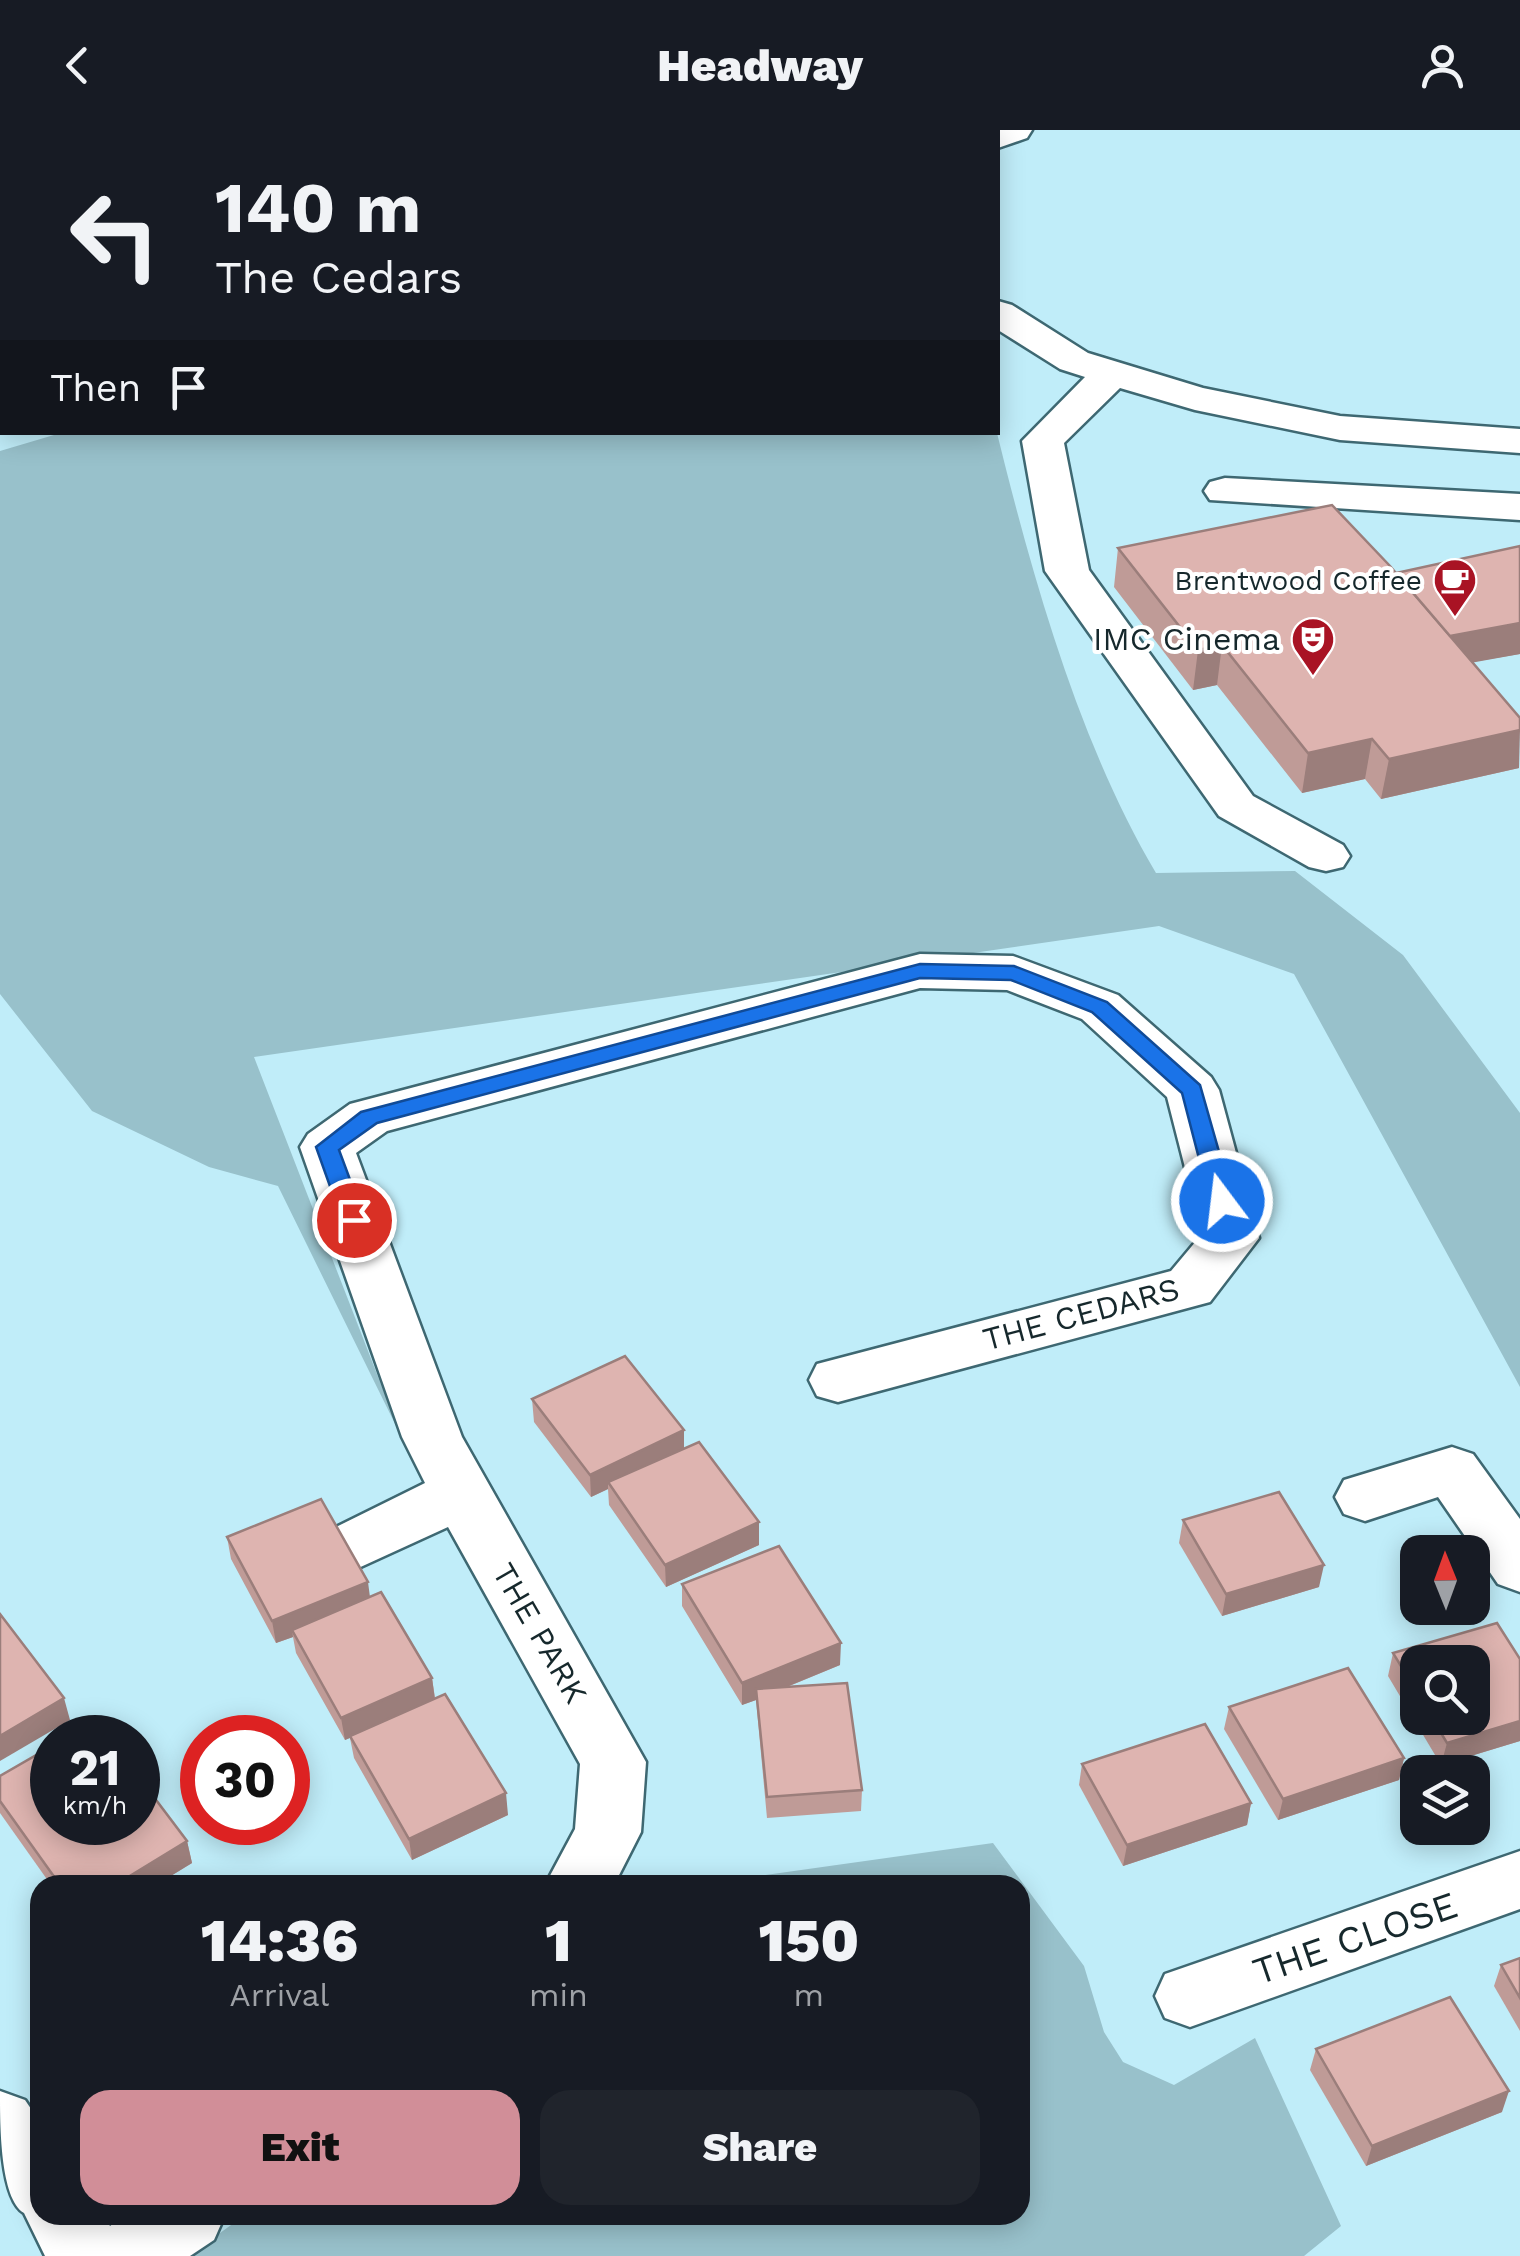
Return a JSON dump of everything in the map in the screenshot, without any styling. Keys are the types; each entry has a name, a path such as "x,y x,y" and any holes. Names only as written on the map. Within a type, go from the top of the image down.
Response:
{"street":[{"path":"1000,314 1074,361 1195,398 1340,428 1520,441"},
{"path":"1111,374 1043,441 1067,571 1236,806 1326,856"},
{"path":"1225,491 1520,507"},
{"name":"THE CEDARS","path":"460,1493 432,1437 327,1147 369,1117 920,971 1014,973 1100,1007 1192,1090 1231,1238 1190,1287 838,1380"},
{"path":"1364,1497 1452,1470 1520,1567"},
{"path":"354,1546 460,1493"},
{"name":"THE PARK","path":"460,1493 614,1762 608,1832 584,1875"},
{"name":"THE CLOSE","path":"1190,1996 1520,1880"},
{"path":"0,2124 30,2170"},
{"path":"67,2225 87,2256"},
{"path":"128,2256 173,2225"}],"shaded area":[{"path":"54,435 998,435 1026,545 1081,715 1156,873 1295,871 1403,955 1520,1113 1520,1387 1294,974 1159,926 254,1057 401,1436 278,1186 209,1167 92,1111 0,994 0,451"},
{"path":"993,1843 1017,1875 765,1875"},
{"path":"1030,1893 1084,1966 1104,2032 1123,2062 1174,2085 1255,2038 1341,2226 1304,2256 188,2256 231,2225 1030,2225"}],"building":[{"name":"IMC Cinema","path":"1332,505 1390,566 1520,718 1520,730 1389,759 1372,739 1308,753 1222,645 1198,650 1118,548"},
{"path":"1520,546 1520,623 1450,636 1396,573"},
{"path":"625,1356 684,1430 590,1475 532,1399"},
{"path":"699,1442 759,1522 665,1565 608,1482"},
{"path":"1279,1492 1324,1565 1226,1594 1183,1520"},
{"path":"321,1499 368,1582 272,1621 227,1537"},
{"path":"779,1546 841,1643 742,1683 682,1584"},
{"path":"381,1592 432,1678 341,1718 292,1630"},
{"path":"0,1614 64,1698 0,1736"},
{"path":"1497,1623 1520,1659 1520,1721 1490,1730 1490,1645 1421,1645"},
{"path":"1348,1668 1402,1755 1400,1759 1283,1799 1229,1707"},
{"path":"847,1683 862,1790 767,1797 756,1689"},
{"path":"445,1694 506,1793 409,1839 350,1736"},
{"path":"1205,1724 1251,1803 1127,1845 1082,1764"},
{"path":"1442,1735 1474,1735 1447,1743"},
{"path":"30,1759 30,1843 0,1801 0,1776"},
{"path":"160,1805 180,1832 180,1845 131,1875 53,1875 31,1845 160,1845"},
{"path":"1520,1958 1520,1998 1501,1965"},
{"path":"1450,1997 1509,2091 1372,2146 1316,2049"}],"place":[{"name":"Brentwood Coffee","path":"1455,618"},
{"name":"IMC Cinema","path":"1313,677"}],"route":[{"path":"354,1220 327,1147 369,1117 920,971 1014,973 1100,1007 1192,1090 1222,1201"}]}
